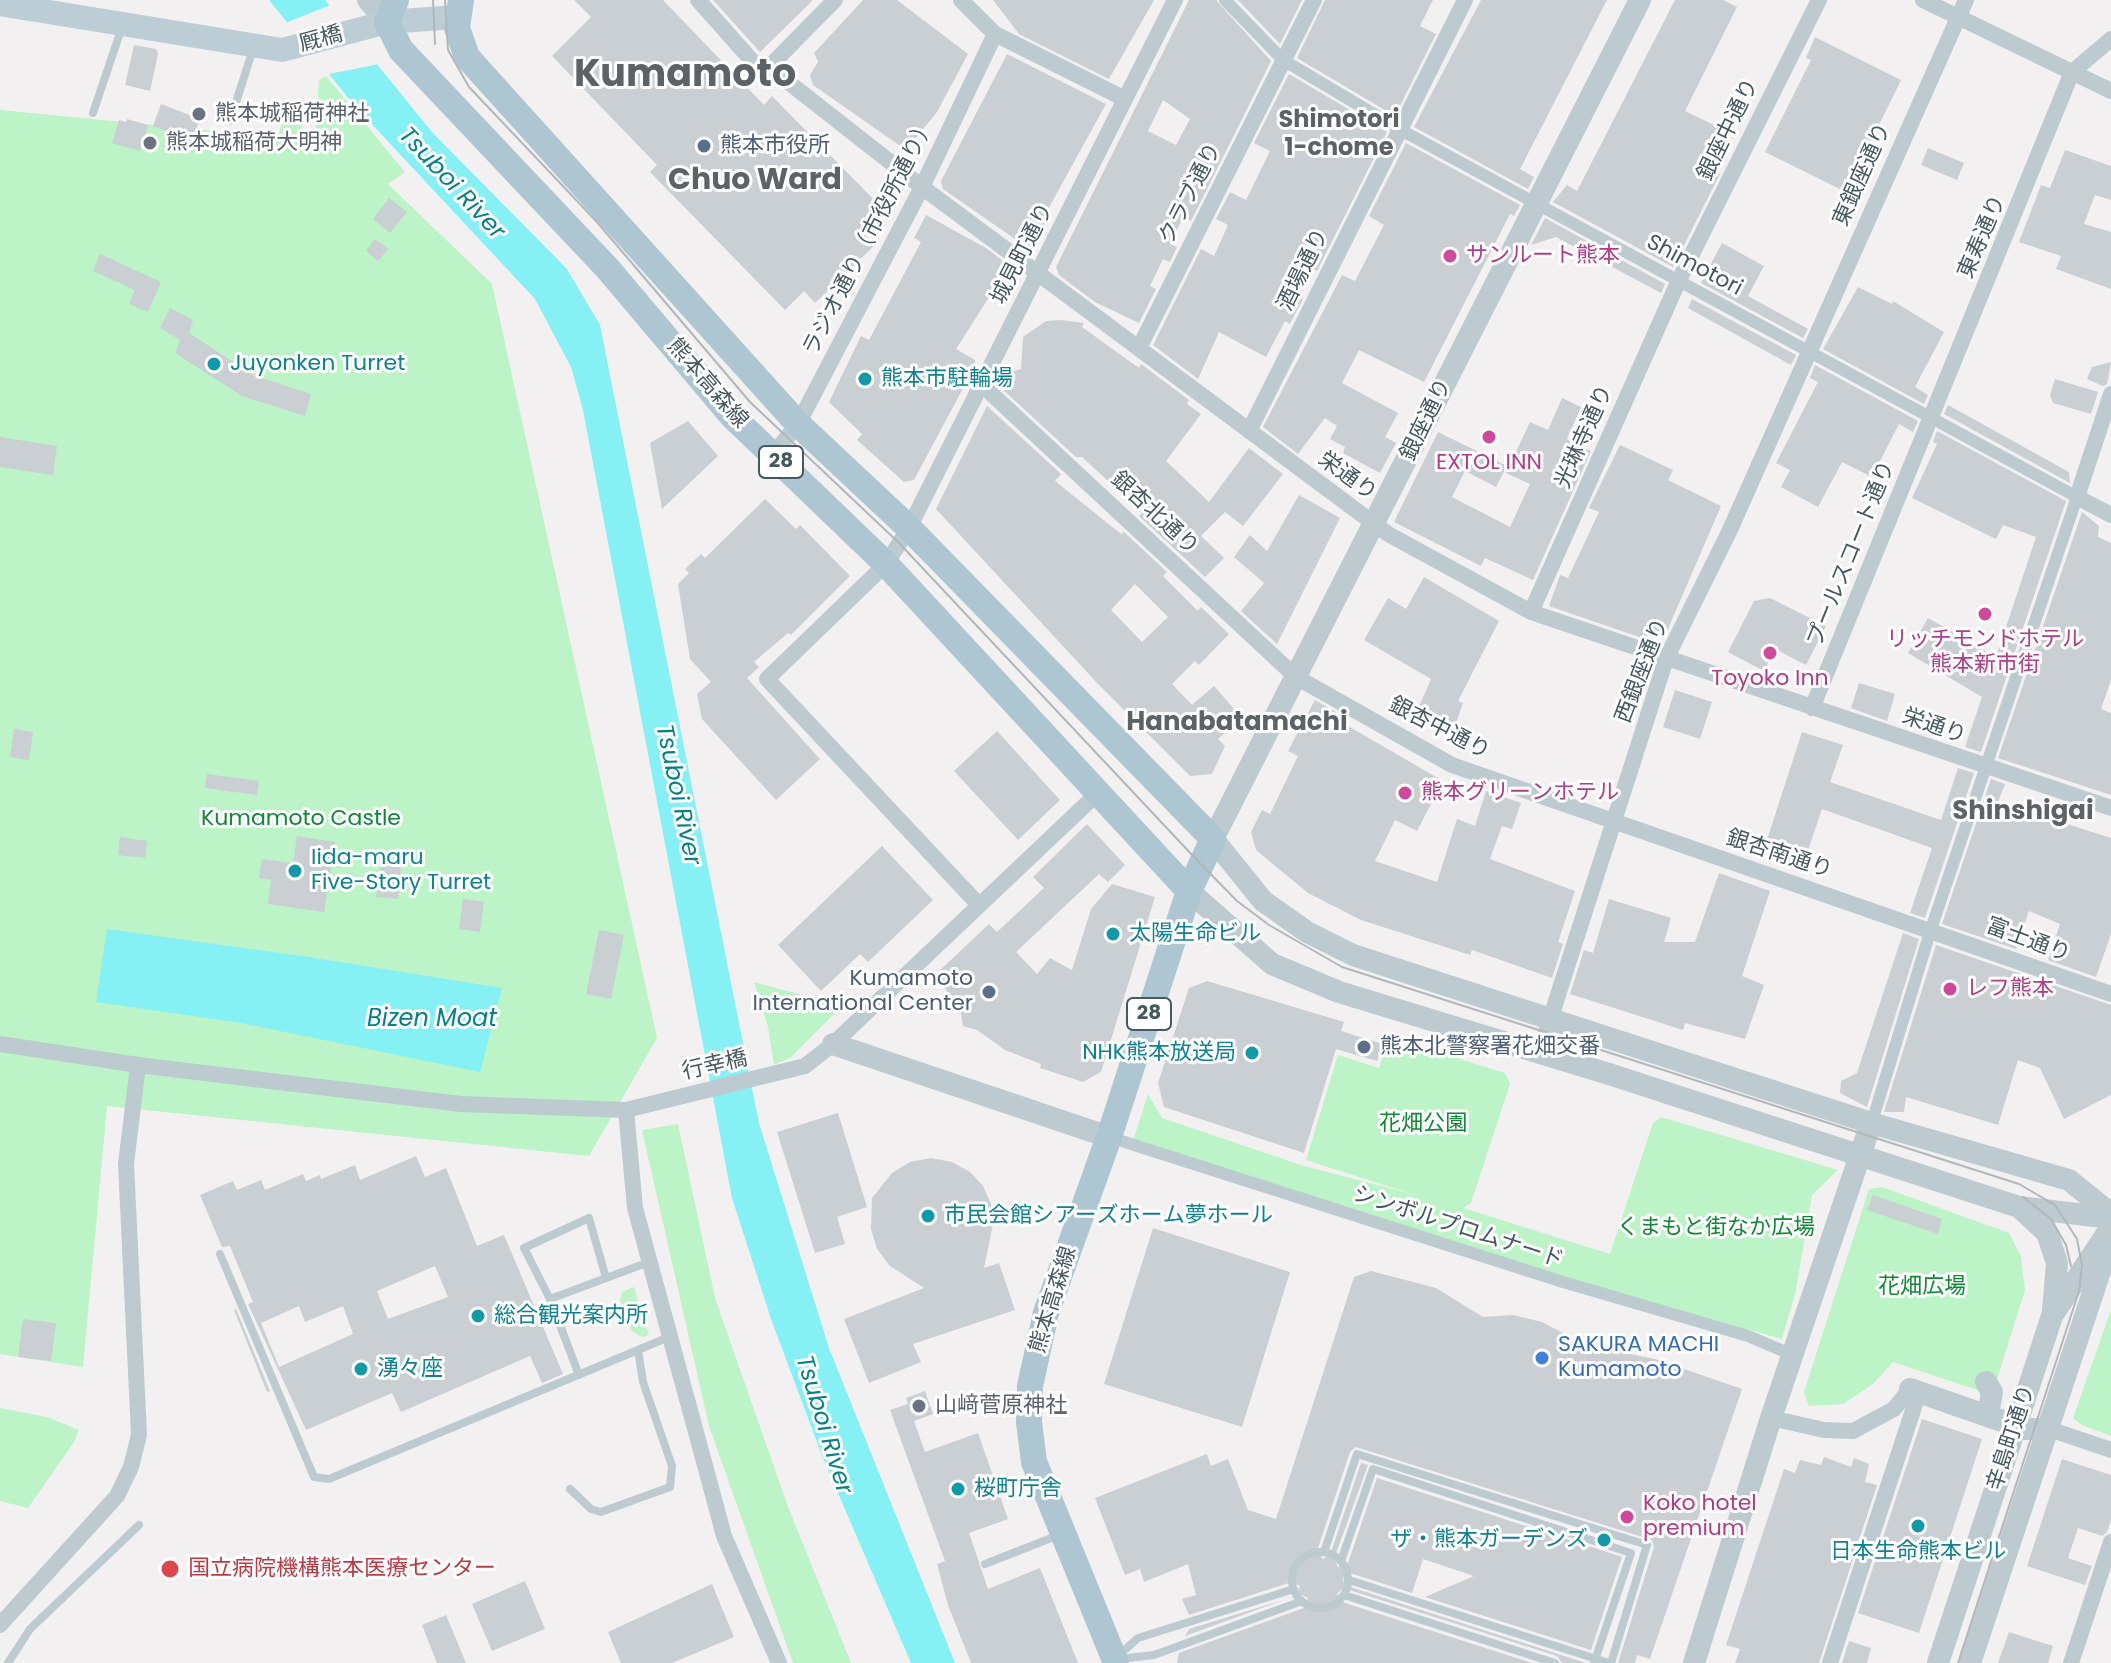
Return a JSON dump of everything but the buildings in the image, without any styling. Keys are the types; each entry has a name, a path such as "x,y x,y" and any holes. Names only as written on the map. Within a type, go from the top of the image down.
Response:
{"main road":[{"path":"0,4 254,46"},
{"name":"厩橋","path":"254,46 282,50 361,30 392,11 459,8"},
{"name":"熊本高森線","path":"459,8 459,39 467,57 798,424 909,528 1213,839 1189,891 1109,1137 1046,1313 1030,1386 1029,1422 1034,1462 1113,1662"},
{"name":"熊本高森線","path":"392,11 401,50 608,269 733,417 886,564 1100,791 1189,891"}],"street":[{"path":"368,0 392,11"},
{"name":"栄通り","path":"698,0 754,63 769,67 922,187 1375,524 1531,612 1984,768 2111,808"},
{"path":"769,67 835,0"},
{"path":"961,0 995,34 1125,99"},
{"name":"城見町通り","path":"979,905 767,679 886,564 909,528 1175,0"},
{"name":"Shimotori","path":"1225,0 1283,60 1399,129 2077,497"},
{"name":"クラブ通り","path":"1139,348 1314,0"},
{"name":"酒場通り","path":"1249,431 1465,0"},
{"name":"銀座通り","path":"1213,839 1640,0"},
{"name":"銀座中通り","path":"1679,280 1819,0"},
{"path":"1923,0 2111,91"},
{"name":"東銀座通り","path":"1808,351 1966,0"},
{"name":"ラジオ通り（市役所通り）","path":"773,454 798,424 922,187 995,34"},
{"path":"2072,72 2111,39"},
{"name":"東寿通り","path":"1932,418 2072,72"},
{"name":"光琳寺通り","path":"1531,612 1679,280"},
{"name":"西銀座通り","path":"1539,1054 1666,659 1729,532 1808,351"},
{"name":"銀杏北通り","path":"982,385 1296,677"},
{"path":"1694,1663 1771,1418 1795,1356 1861,1156 1931,929 2111,394"},
{"name":"プールスコート通り","path":"1812,708 1932,418"},
{"path":"2077,497 2111,515"},
{"name":"銀杏中通り","path":"1296,677 1452,765 1613,823"},
{"name":"行幸橋","path":"0,1044 138,1065 461,1104 626,1110 770,1077 805,1066 833,1044 1100,791"},
{"name":"銀杏南通り","path":"1613,823 1931,929"},
{"path":"1213,839 1263,901 1307,932 1353,955 2069,1180 2111,1216"},
{"path":"1189,891 1272,964 1394,1011 2019,1207 2111,1216"},
{"name":"富士通り","path":"1931,929 2111,994"},
{"path":"833,1044 1109,1137"},
{"path":"0,1625 117,1496 131,1467 139,1435 126,1164 138,1065"},
{"path":"626,1110 635,1208 724,1536 779,1663"},
{"name":"シンボルプロムナード","path":"1109,1137 1548,1278 1748,1336 1795,1356"},
{"path":"2019,1207 2047,1233 2057,1263 2052,1316"},
{"name":"辛島町通り","path":"1938,1663 2052,1316 2111,1227"},
{"name":"辛島町通り","path":"1971,1661 2111,1237"},
{"path":"1986,1382 1992,1392 1988,1415"},
{"path":"1771,1418 1824,1430 1853,1431 1894,1409 1915,1391"},
{"path":"1915,1391 2016,1425 2049,1429 2111,1450"},
{"path":"1830,1663 1915,1391"},
{"path":"2071,1663 2111,1542"}],"lane":[{"path":"93,113 122,24"},
{"path":"230,121 254,46"},
{"path":"579,1375 550,1299 524,1248 589,1218 606,1278"},
{"path":"220,1254 314,1477 329,1479 669,1337"},
{"path":"550,1299 649,1262"},
{"path":"570,1489 591,1509 601,1512 670,1487 674,1479 643,1382 638,1350"},
{"path":"1324,1552 1357,1454 1647,1545 1610,1663 1595,1661 1349,1580"},
{"path":"1341,1561 1373,1469 1631,1553 1595,1661"},
{"path":"8,1663 30,1629 139,1525"},
{"path":"985,1564 1062,1534"},
{"path":"1315,1552 1324,1552 1341,1561 1349,1580 1338,1602 1320,1608 1302,1601 1292,1579 1299,1562 1315,1552"},
{"path":"1113,1662 1138,1638 1294,1589"},
{"path":"1344,1595 1555,1663"},
{"path":"1113,1662 1154,1655 1302,1601"}],"green space":[{"name":"Kumamoto Castle","path":"326,76 405,172 388,184 492,284 657,1038 589,1156 107,1106 83,1367 0,1354 0,110 278,137 286,111 293,103 303,109 301,139 315,141 319,80"},
{"path":"754,982 842,1006 790,1058 774,1065 768,1027"},
{"path":"1389,1037 1505,1073 1510,1084 1471,1203 1463,1208 1610,1254 1653,1123 1661,1117 1838,1170 1812,1195 1796,1290 1782,1339 1599,1289 1132,1144 1148,1094 1162,1118 1304,1166 1412,1194 1306,1160 1338,1055 1379,1068"},
{"path":"678,1124 715,1298 787,1504 851,1663 793,1663 709,1426 642,1130"},
{"name":"花畑広場","path":"1882,1187 2009,1233 2021,1256 2025,1290 1994,1389 1986,1393 1893,1362 1873,1384 1843,1404 1809,1406 1804,1392 1869,1189"},
{"path":"634,1287 649,1335 642,1337 632,1331 620,1300 622,1292"},
{"path":"2111,1310 2111,1436 2082,1425 2073,1418"},
{"path":"0,1408 47,1417 79,1430 28,1508 0,1501"}],"water":[{"name":"Tsuboi River","path":"269,0 325,0 432,132 567,269 600,325 759,1123 829,1348 955,1663 911,1663 823,1458 771,1319 732,1198 583,410 571,367 535,299 354,105"},
{"name":"Bizen Moat","path":"107,929 502,988 480,1072 241,1023 96,1002"}],"pier":[{"path":"333,4 379,64 324,75 283,24"}],"tram line":[{"path":"433,0 435,44"},
{"path":"445,0 448,50 469,87 597,222 750,402 899,543 1194,857 1237,901 1269,925 1342,967 2019,1184 2055,1205 2077,1239 2082,1265 2079,1291 1958,1663"},
{"path":"2023,1197 2051,1219 2066,1245 2071,1266"}],"place":[{"name":"熊本城稲荷神社","path":"199,114"},
{"name":"熊本城稲荷大明神","path":"150,143"},
{"name":"熊本市役所","path":"704,146"},
{"name":"サンルート熊本","path":"1450,256"},
{"name":"Juyonken Turret","path":"214,364"},
{"name":"熊本市駐輪場","path":"865,379"},
{"name":"EXTOL INN","path":"1489,437"},
{"name":"リッチモンドホテル 熊本新市街","path":"1985,614"},
{"name":"Toyoko Inn","path":"1770,653"},
{"name":"熊本グリーンホテル","path":"1405,793"},
{"name":"Iida-maru Five-Story Turret","path":"295,871"},
{"name":"太陽生命ビル","path":"1113,934"},
{"name":"レフ熊本","path":"1950,989"},
{"name":"Kumamoto International Center","path":"989,992"},
{"name":"熊本北警察署花畑交番","path":"1364,1047"},
{"name":"NHK熊本放送局","path":"1252,1053"},
{"name":"市民会館シアーズホーム夢ホール","path":"928,1216"},
{"name":"総合観光案内所","path":"478,1316"},
{"name":"SAKURA MACHI Kumamoto","path":"1542,1358"},
{"name":"湧々座","path":"361,1369"},
{"name":"山﨑菅原神社","path":"919,1406"},
{"name":"桜町庁舎","path":"958,1489"},
{"name":"Koko hotel premium","path":"1627,1517"},
{"name":"日本生命熊本ビル","path":"1918,1526"},
{"name":"ザ・熊本ガーデンズ","path":"1604,1540"},
{"name":"国立病院機構熊本医療センター","path":"170,1569"}],"district":[{"name":"Kumamoto","path":"685,76"},
{"name":"Shimotori 1-chome","path":"1339,135"},
{"name":"Chuo Ward","path":"755,181"},
{"name":"Hanabatamachi","path":"1237,723"},
{"name":"Shinshigai","path":"2023,812"}],"park label":[{"name":"花畑公園","path":"1423,1124"},
{"name":"くまもと街なか広場","path":"1716,1228"}]}
